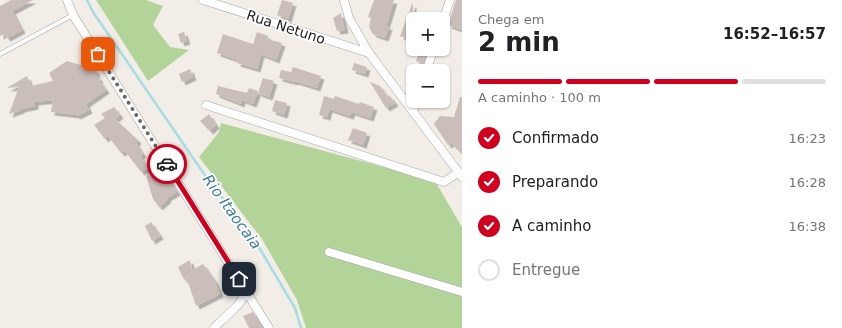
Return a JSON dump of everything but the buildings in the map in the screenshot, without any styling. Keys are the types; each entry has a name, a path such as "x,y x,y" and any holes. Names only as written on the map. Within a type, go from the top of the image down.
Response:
{"street":[{"path":"68,0 73,15 269,328"},
{"name":"Rua Netuno","path":"203,0 368,53"},
{"path":"206,105 444,182 460,175 368,53 349,18 344,0"},
{"path":"446,12 450,0"},
{"path":"413,112 414,108"},
{"path":"329,252 462,292"},
{"path":"214,328 238,306 247,292"}],"lane":[{"path":"0,54 73,15"}],"green space":[{"path":"96,0 146,0 163,6 153,25 170,47 189,50 148,81"},
{"path":"221,123 435,181 462,227 462,328 306,328 297,300 262,239 199,157 219,132"}],"waterway":[{"name":"Rio Itaocaia","path":"87,0 93,12 204,174 254,239 295,308 301,328"}],"way so far":[{"path":"98,54 167,164"}],"route":[{"path":"167,164 239,279"}]}
